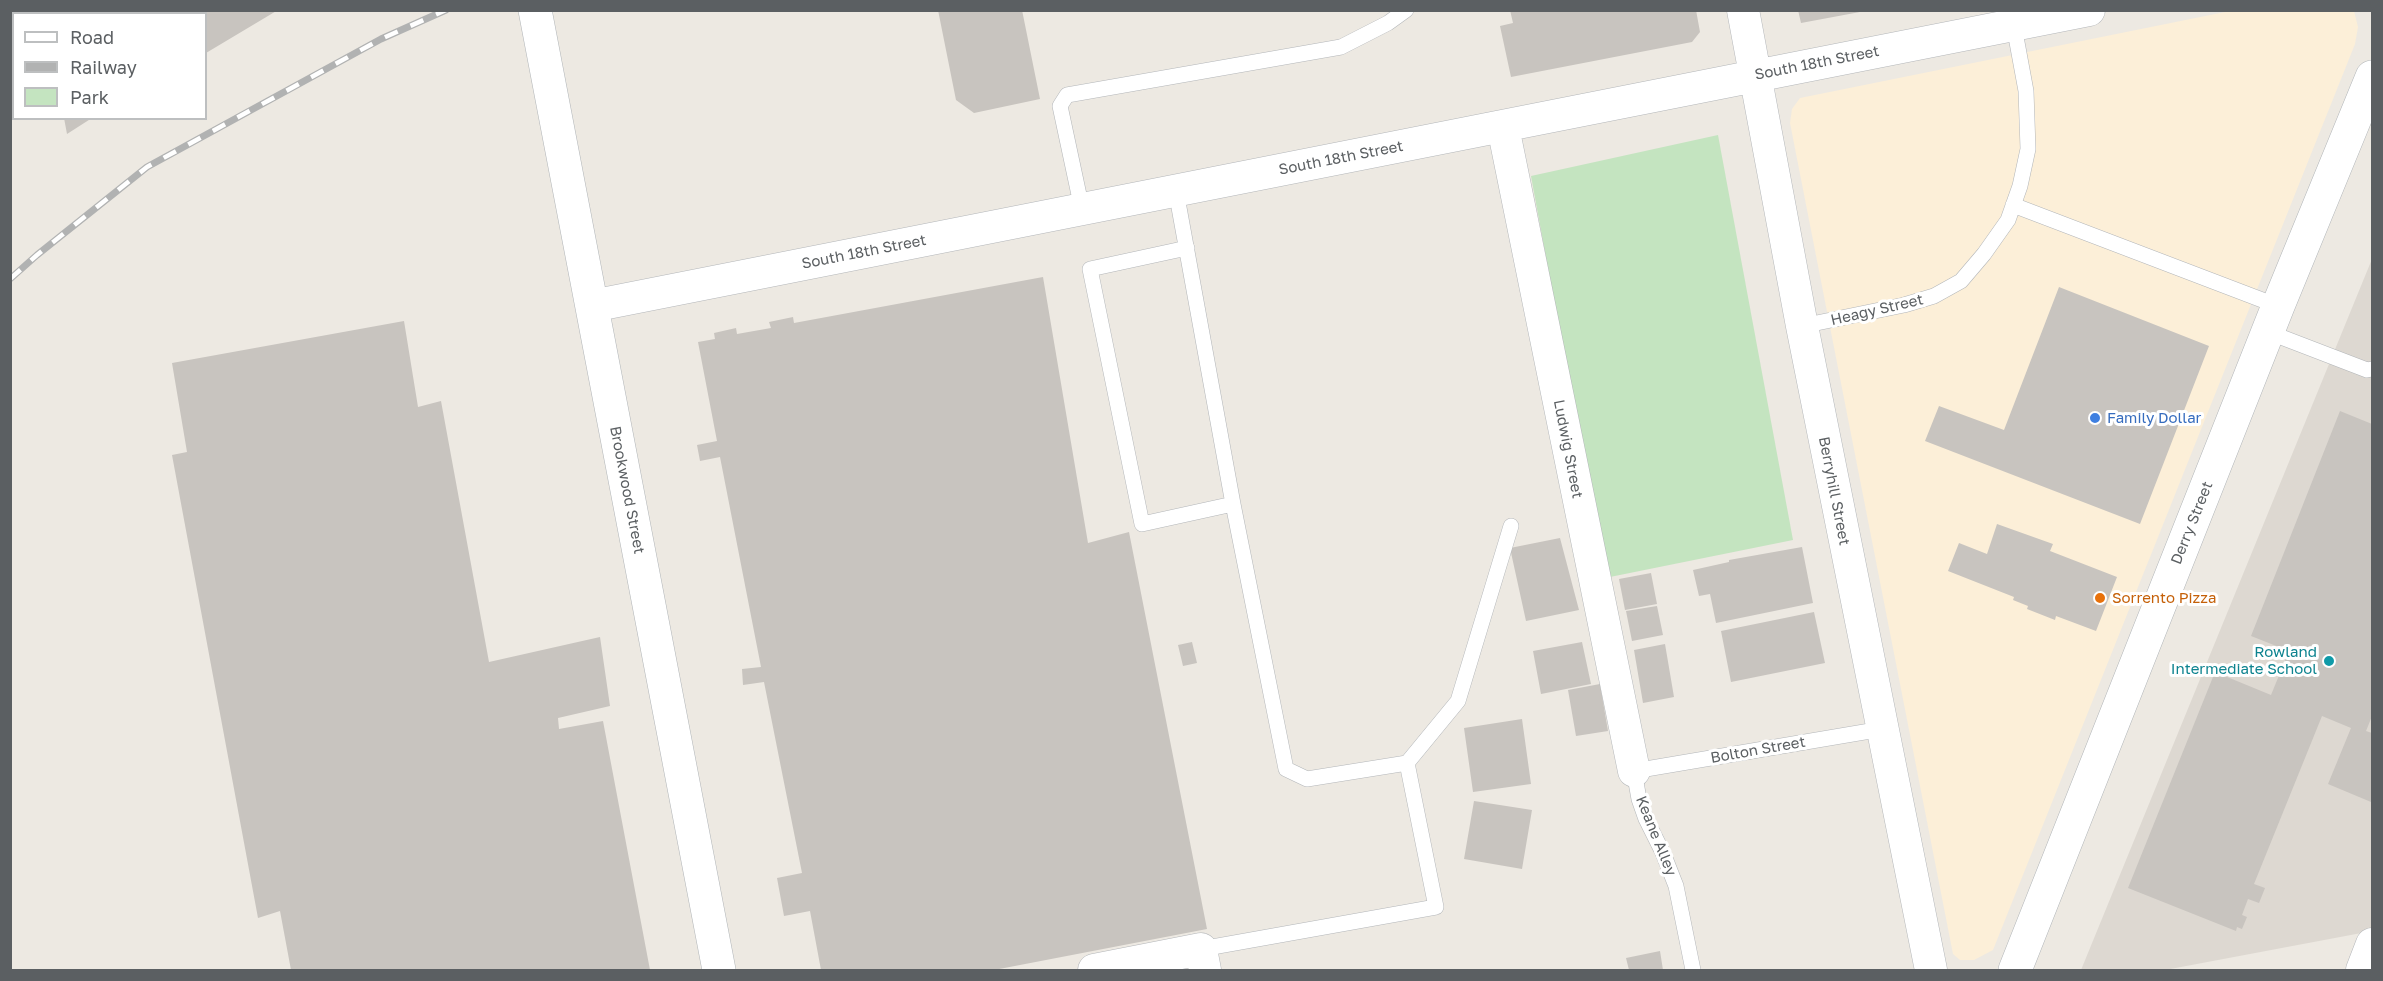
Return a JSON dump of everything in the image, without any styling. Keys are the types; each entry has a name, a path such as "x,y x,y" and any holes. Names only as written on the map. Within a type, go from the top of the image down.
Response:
{"street":[{"name":"Brookwood Street","path":"535,10 719,970"},
{"name":"Berryhill Street","path":"1743,10 1802,326 1931,970"},
{"name":"South 18th Street","path":"592,306 2089,10"},
{"name":"Derry Street","path":"2015,970 2273,319 2373,77"},
{"name":"Ludwig Street","path":"1503,127 1634,771"},
{"path":"2373,944 2364,970 2373,969"},
{"path":"1094,970 1203,960"}],"lane":[{"path":"1082,209 1060,106 1067,95 1341,47 1388,23 1406,10"},
{"name":"Heagy Street","path":"1802,326 1934,296 1961,281 1984,254 2008,220 2020,186 2028,149 2026,91 2014,26"},
{"path":"1176,191 1233,504 1286,769 1307,779 1407,763 1458,701 1511,526"},
{"path":"2013,205 2273,319 2367,370 2373,369"},
{"path":"1187,248 1090,269 1142,524 1233,504"},
{"name":"Bolton Street","path":"1634,771 1881,729"},
{"path":"1203,960 1436,907 1407,763"},
{"name":"Keane Alley","path":"1634,771 1642,809 1676,886 1693,970"}],"shaded area":[{"path":"2230,11 2354,11 2358,27 2355,44 1993,950 1974,960 1960,960 1953,954 1790,123 1792,109 1800,98"},
{"path":"2372,259 2372,931 2165,970 2081,970"}],"green space":[{"path":"1718,135 1793,540 1605,578 1531,176"}],"building":[{"path":"43,10 278,10 207,52 207,12 44,12"},
{"path":"938,10 1022,10 1040,99 974,113 956,100"},
{"path":"1510,10 1696,10 1700,32 1692,42 1511,77 1500,26 1513,23"},
{"path":"1798,10 1860,10 1860,12 1801,23"},
{"path":"64,120 89,120 67,134"},
{"path":"1043,277 1088,543 1129,532 1207,929 994,970 821,970 810,911 784,916 777,878 802,873 764,682 743,685 742,669 761,667 720,457 700,461 697,445 717,441 698,342 715,339 714,333 736,328 737,334 771,328 769,322 793,317 794,323"},
{"name":"Family Dollar","path":"2059,287 2209,346 2140,524 1925,441 1939,406 2004,430"},
{"path":"404,321 418,407 441,401 489,662 600,637 610,706 558,718 559,729 603,721 650,970 291,970 280,911 258,918 172,455 187,452 172,363"},
{"name":"Rowland Intermediate School","path":"2340,411 2372,424 2372,716 2366,731 2372,733 2372,798 2371,802 2328,784 2351,728 2322,716 2254,884 2265,888 2259,903 2248,899 2242,915 2247,917 2242,929 2237,927 2236,931 2128,888 2215,672 2271,695 2289,651 2251,636"},
{"path":"1997,524 2053,544 2050,551 2117,577 2096,631 2056,616 2055,620 2027,609 2028,606 2013,600 2014,597 1948,571 1959,543 1987,554"},
{"path":"1560,538 1579,610 1526,621 1510,548"},
{"path":"1802,547 1813,603 1716,623 1710,594 1699,596 1693,570 1729,562 1729,560"},
{"path":"1651,573 1657,604 1625,610 1619,579"},
{"path":"1657,606 1663,635 1632,641 1626,611"},
{"path":"1814,612 1825,663 1731,682 1721,631"},
{"path":"1192,642 1197,663 1183,666 1178,645"},
{"path":"1582,642 1591,684 1541,694 1533,651"},
{"path":"1665,644 1674,697 1643,703 1634,650"},
{"path":"1600,684 1608,731 1576,736 1568,690"},
{"path":"1522,719 1531,784 1473,792 1464,728"},
{"path":"1474,801 1532,810 1522,869 1464,859"},
{"path":"1660,951 1663,970 1629,970 1626,958"}],"railway":[{"path":"10,279 147,167 381,39 446,10"}],"place":[{"name":"Family Dollar","path":"2095,418"},
{"name":"Sorrento Pizza","path":"2100,598"},
{"name":"Rowland Intermediate School","path":"2329,661"}]}
